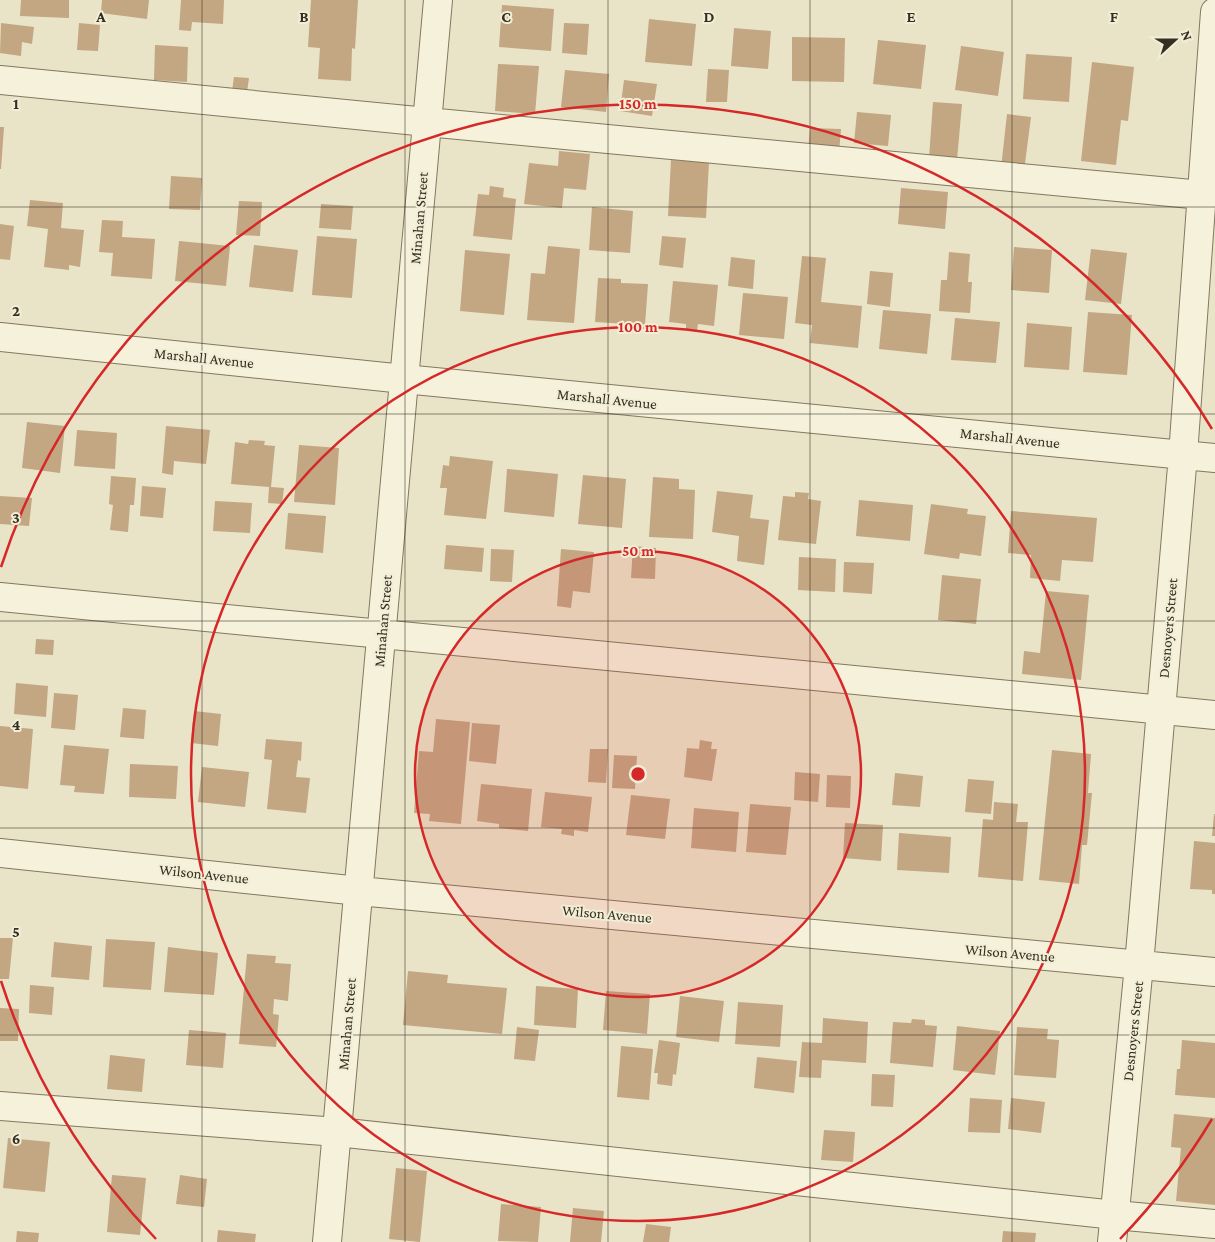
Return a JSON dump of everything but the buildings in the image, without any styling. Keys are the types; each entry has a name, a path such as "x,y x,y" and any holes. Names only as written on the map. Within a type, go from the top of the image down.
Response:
{"street":[{"name":"Minahan Street","path":"327,1242 438,0"},
{"name":"Desnoyers Street","path":"1112,1242 1139,965 1183,455 1215,12"},
{"path":"0,80 1202,195"},
{"name":"Marshall Avenue","path":"0,338 1215,458"},
{"path":"0,596 1215,715"},
{"name":"Wilson Avenue","path":"0,853 359,891 1215,972"},
{"path":"0,1106 337,1132 1215,1224"}]}
